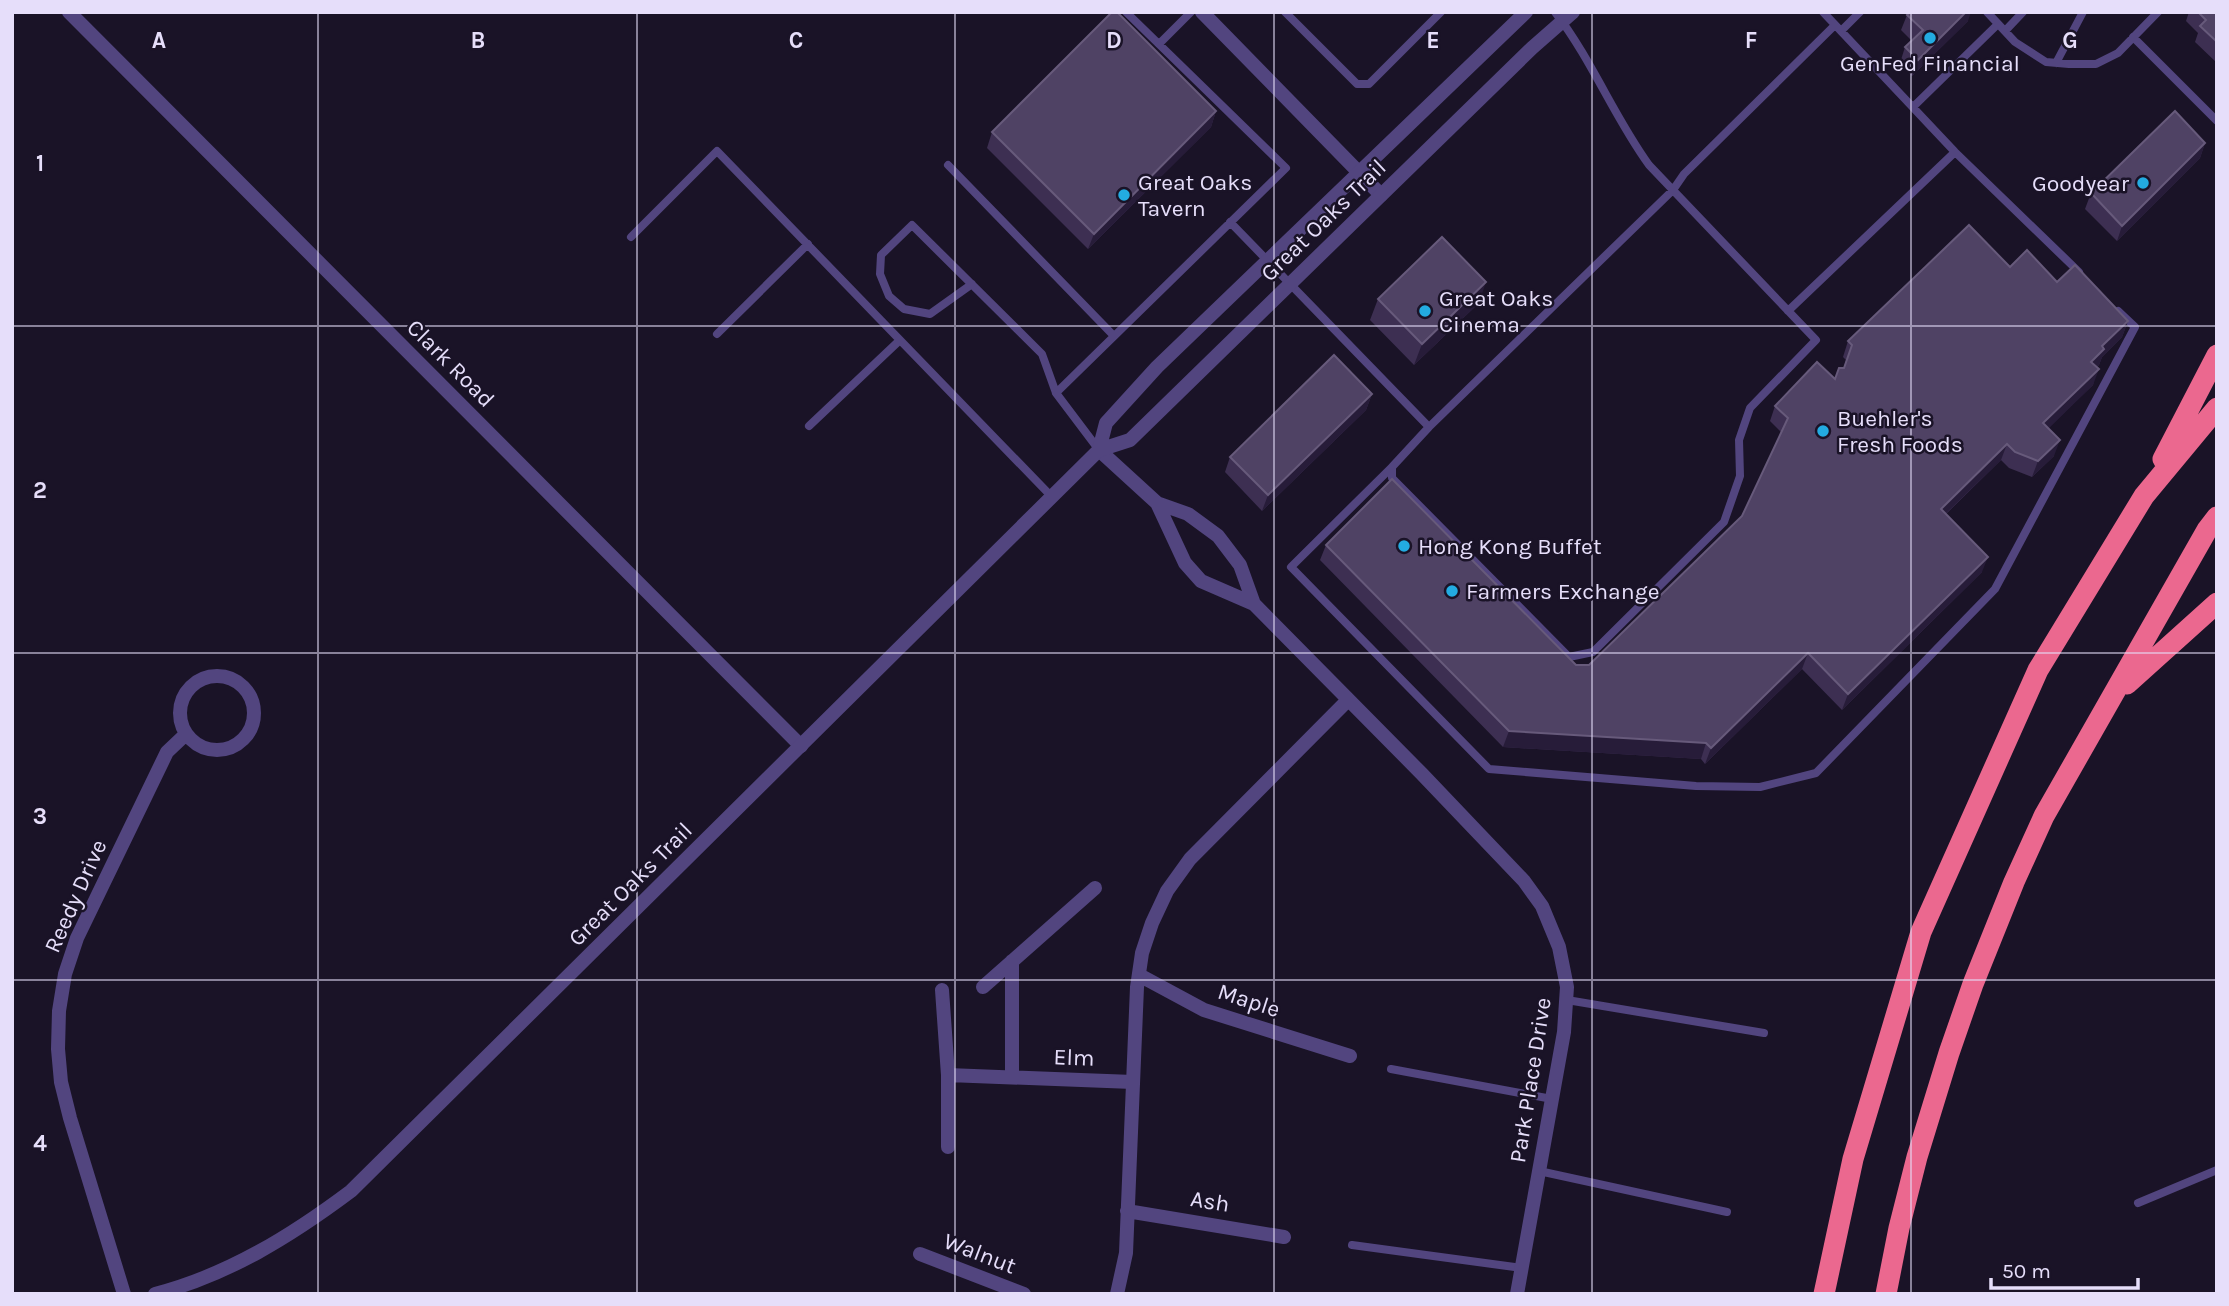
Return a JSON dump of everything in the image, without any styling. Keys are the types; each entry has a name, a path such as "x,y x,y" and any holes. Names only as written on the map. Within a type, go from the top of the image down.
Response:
{"highway":[{"path":"1824,1294 1853,1159 1921,932 2038,670 2144,496 2217,355"},
{"path":"2144,496 2217,408"},
{"path":"1886,1294 1917,1157 1949,1053 2014,882 2044,816 2207,530 2217,517"},
{"path":"2113,698 2217,603"}],"street":[{"name":"Clark Road","path":"69,12 802,746"},
{"path":"1202,12 1381,195"},
{"name":"Great Oaks Trail","path":"1099,450 1106,423 1157,367 1526,12"},
{"name":"Great Oaks Trail","path":"155,1294 221,1271 270,1247 308,1224 351,1191 1099,450 1130,440 1564,15"},
{"name":"Park Place Drive","path":"1099,450 1157,503 1185,563 1201,581 1254,604 1422,774 1524,881 1542,906 1559,947 1567,1000 1564,1032 1517,1294"},
{"name":"Park Place Drive","path":"1157,503 1188,514 1219,536 1240,565 1254,604"},
{"path":"212,676 224,677 236,681 246,689 255,711 248,734 240,743 230,749 205,749 186,734 180,711 183,698 200,680 212,676"},
{"path":"1117,1294 1126,1253 1139,975 1142,953 1152,923 1167,891 1190,859 1348,700"},
{"name":"Reedy Drive","path":"124,1294 64,1094 58,1049 59,1011 65,974 76,938 167,752 186,734"},
{"path":"983,987 1095,888"},
{"path":"1012,961 1012,1077"},
{"name":"Maple","path":"1139,975 1204,1010 1350,1056"},
{"path":"942,990 948,1075 948,1147"},
{"name":"Elm","path":"948,1075 1133,1082"},
{"name":"Ash","path":"1127,1211 1284,1237"},
{"name":"Walnut","path":"920,1254 1024,1294"}],"lane":[{"path":"1056,393 1286,167 1126,12"},
{"path":"1158,44 1191,12"},
{"path":"1285,12 1357,84 1369,84 1441,12"},
{"path":"1823,12 1955,152 2085,278"},
{"path":"1860,12 1838,28 1684,174 1673,190 1429,427 1291,567 1489,769 1696,786 1760,787 1816,773 1995,589 2135,327 2115,307"},
{"path":"1987,12 2015,42 2046,62 2096,64 2118,52 2158,12"},
{"path":"2005,31 2023,12"},
{"path":"2056,63 2083,12"},
{"path":"1391,467 1392,478 1569,657 1592,652 1724,522 1740,476 1739,439 1750,408 1816,340 1650,165 1629,137 1564,15"},
{"path":"1913,107 1998,24"},
{"path":"2133,37 2217,121"},
{"path":"631,237 717,151 1052,497"},
{"path":"1788,311 1955,152"},
{"path":"948,165 1114,336"},
{"path":"1230,222 1429,427"},
{"path":"972,284 930,314 904,309 889,296 880,274 881,255 912,225 972,284 1042,354 1056,393 1099,450"},
{"path":"717,334 807,244"},
{"path":"808,426 900,340"},
{"path":"1567,1000 1764,1033"},
{"path":"1391,1069 1552,1099"},
{"path":"2138,1203 2217,1170"},
{"path":"1539,1171 1727,1212"},
{"path":"1352,1245 1522,1268"}],"building":[{"path":"1112,12 1117,12 1216,111 1094,234 992,132"},
{"path":"1910,12 1966,12 1918,60 1905,47 1923,30 1907,15"},
{"path":"2198,12 2217,12 2217,42 2200,26 2206,20"},
{"name":"Goodyear","path":"2175,111 2205,143 2122,226 2091,193"},
{"path":"1969,225 2010,267 2027,250 2057,282 2075,265 2128,321 2102,346 2104,349 2091,362 2099,369 2043,423 2060,440 2038,461 2015,452 2007,444 1941,509 1988,557 1848,694 1808,653 1711,748 1706,743 1509,731 1326,545 1392,479 1576,665 1589,665 1742,516 1788,418 1775,406 1817,362 1835,379 1839,368 1844,368 1852,345 1848,341"},
{"name":"Great Oaks Cinema","path":"1442,237 1486,282 1422,344 1378,299"},
{"path":"1334,355 1372,394 1268,495 1230,457"}],"place":[{"name":"GenFed Financial","path":"1930,38"},
{"name":"Goodyear","path":"2143,183"},
{"name":"Great Oaks Tavern","path":"1124,195"},
{"name":"Great Oaks Cinema","path":"1425,311"},
{"name":"Buehler's Fresh Foods","path":"1823,431"},
{"name":"Hong Kong Buffet","path":"1404,546"},
{"name":"Farmers Exchange","path":"1452,591"}]}
